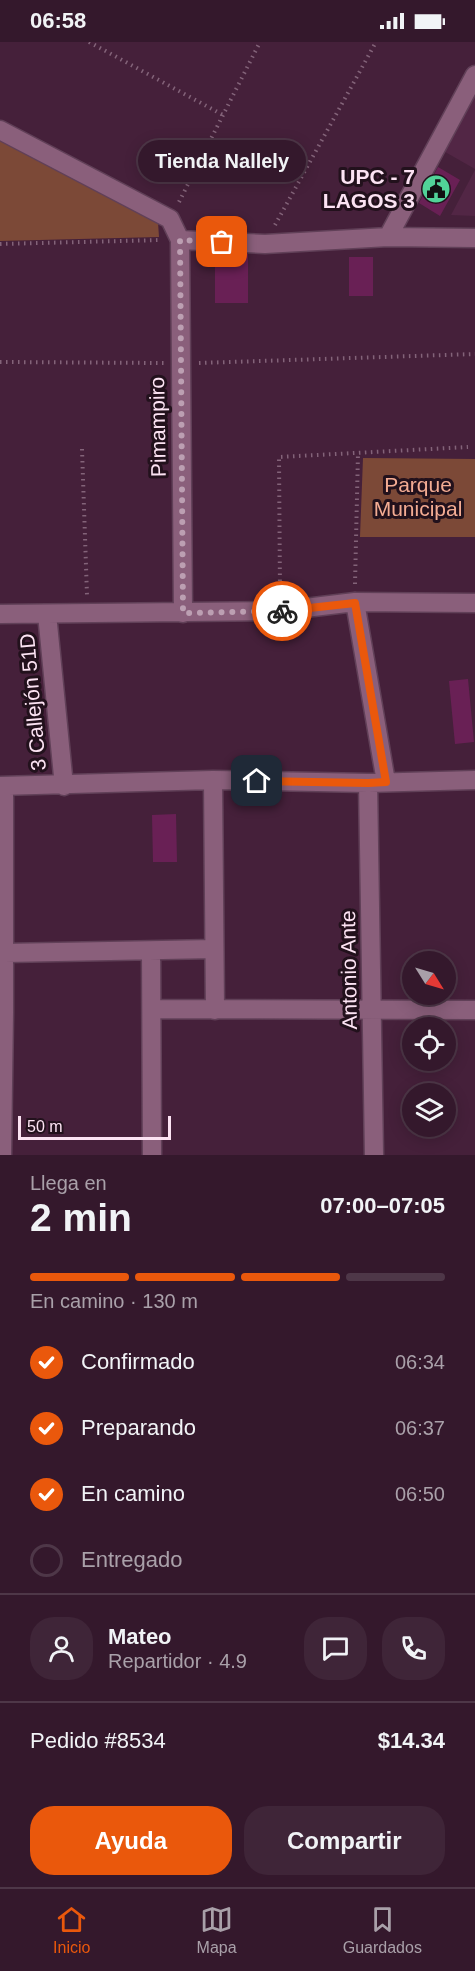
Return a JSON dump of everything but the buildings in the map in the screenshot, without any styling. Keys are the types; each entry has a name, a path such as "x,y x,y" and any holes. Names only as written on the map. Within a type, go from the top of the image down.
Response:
{"street":[{"path":"388,237 475,75"},
{"path":"0,130 170,219 180,240 265,244 388,237 475,238"},
{"name":"Pimampiro","path":"180,240 183,613"},
{"path":"0,614 280,611 355,603 475,603"},
{"name":"Antonio Ante","path":"355,603 377,783 372,1011 374,1155"},
{"name":"3 Callejón 51D","path":"47,614 64,786"},
{"path":"2,786 213,780 377,783 475,780"},
{"path":"213,780 215,1010"},
{"name":"3 Callejón 51D","path":"2,786 4,953 2,1155"},
{"path":"4,953 214,949"},
{"path":"151,951 152,1155"},
{"path":"152,1009 475,1011"}],"path":[{"path":"89,42 223,115"},
{"path":"170,219 260,42"},
{"path":"265,244 376,42"},
{"path":"0,244 180,240"},
{"path":"0,362 180,363 475,354"},
{"path":"280,611 279,457 468,447"},
{"path":"82,449 87,614"},
{"path":"355,603 358,453"}],"shaded area":[{"path":"475,85 475,169 440,149"},
{"path":"475,170 475,216 451,215"}],"green space":[{"path":"0,134 158,222 159,237 0,241"},
{"name":"Parque Municipal","path":"363,458 475,459 475,537 360,537"}],"way so far":[{"path":"222,242 180,240 183,613 282,611"}],"place":[{"name":"UPC - 7 LAGOS 3","path":"436,189"},
{"name":"Tienda Nallely","path":"222,242"}],"route":[{"path":"257,781 386,782 355,603 282,611"}]}
